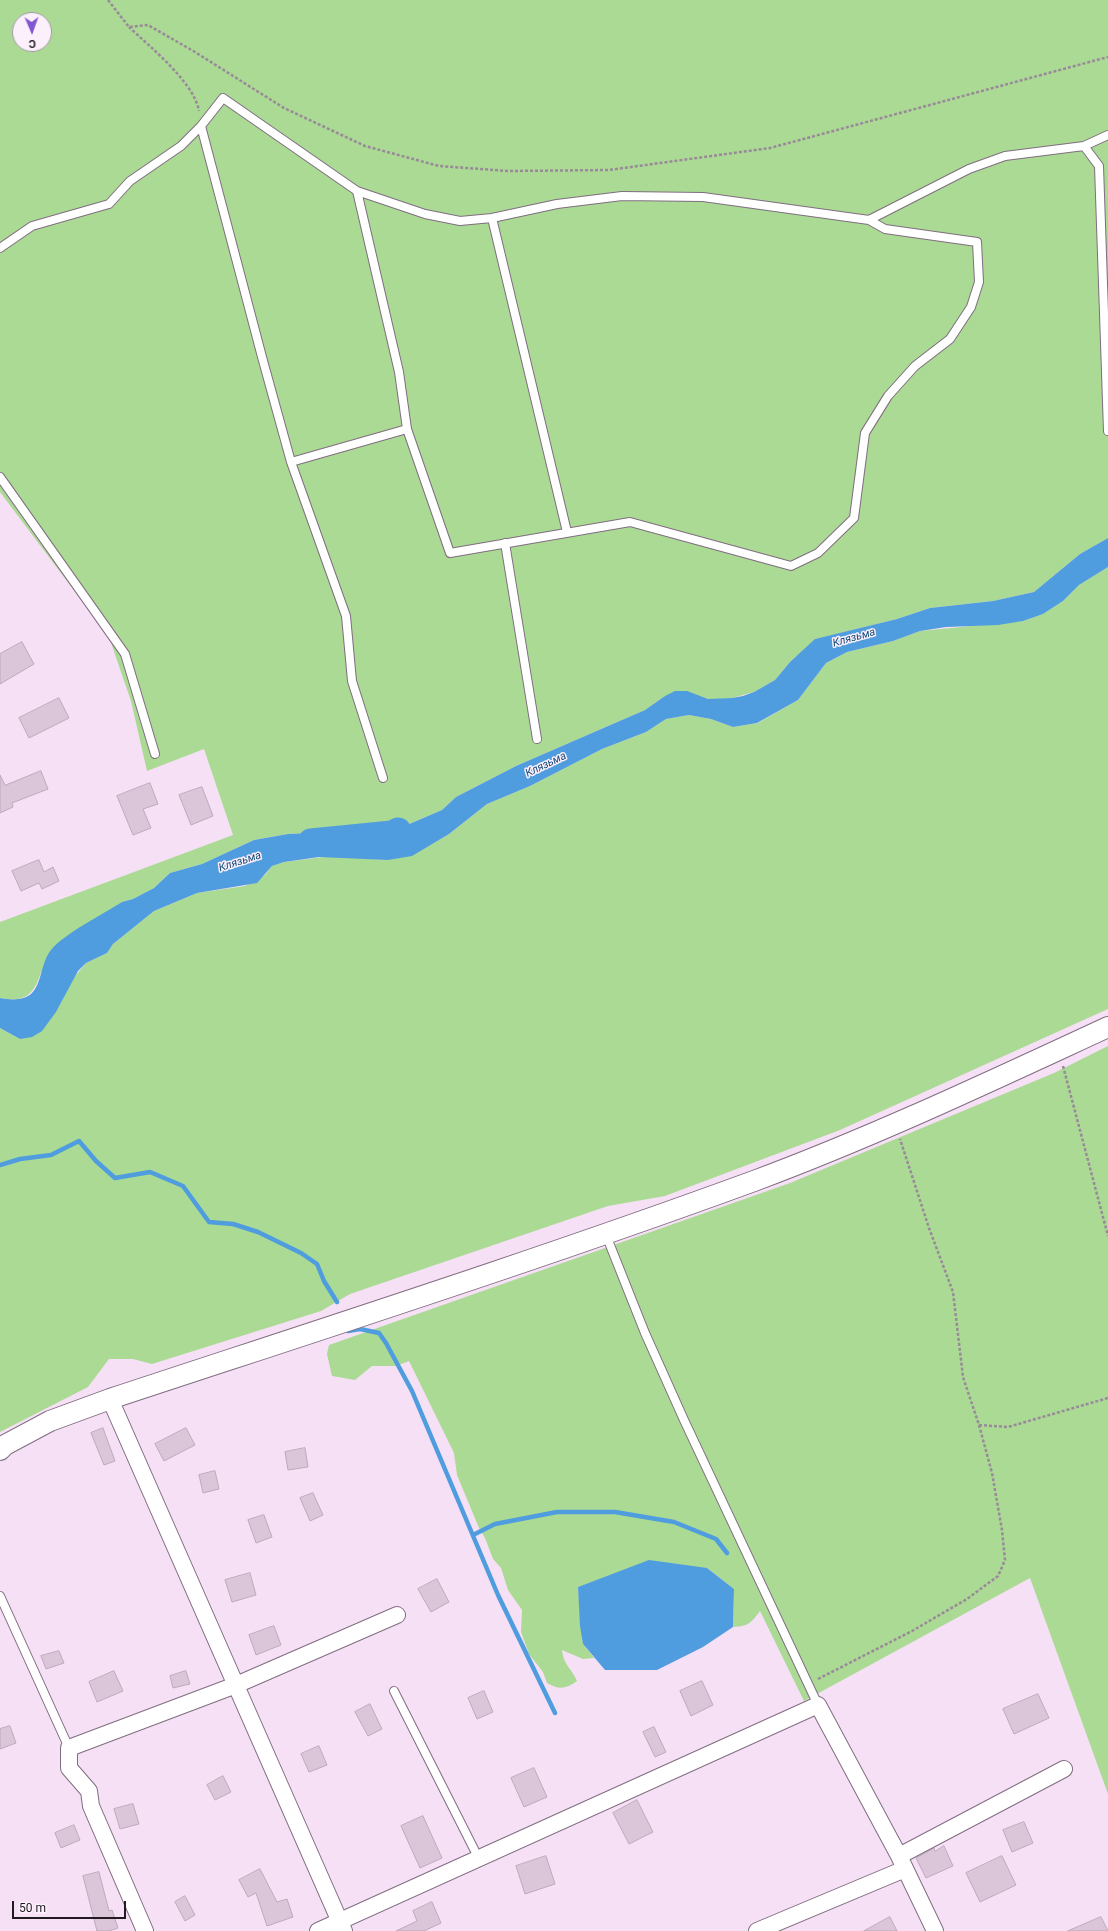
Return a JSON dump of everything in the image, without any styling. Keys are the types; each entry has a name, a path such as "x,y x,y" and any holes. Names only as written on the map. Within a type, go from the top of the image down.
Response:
{"street":[{"path":"0,1450 5,1445 50,1421 606,1234 757,1180 895,1123 1108,1027"},
{"path":"110,1400 341,1926"},
{"path":"145,1931 91,1806 89,1791 69,1768 69,1748 236,1685 397,1615"},
{"path":"318,1931 341,1926 479,1859 818,1705 902,1863 935,1931"},
{"path":"757,1931 902,1863 1064,1769"}],"lane":[{"path":"0,248 32,226 109,204 130,181 181,146 201,126 223,98 357,191 425,214 460,221 492,218 557,204 622,196 703,197 869,220 885,229 977,242 979,282 971,307 950,338 911,371 888,396 865,433 854,518 818,553 791,566 630,522 450,553 407,429 399,372 357,191"},
{"path":"201,126 291,462 346,616 352,681 383,778"},
{"path":"869,220 969,169 1005,156 1084,146 1108,135"},
{"path":"1084,146 1099,166 1108,431"},
{"path":"492,218 567,532"},
{"path":"291,462 407,429"},
{"path":"0,477 125,654 155,754"},
{"path":"504,543 537,739"},
{"path":"606,1234 645,1333 681,1413 818,1705"},
{"path":"0,1596 69,1748"},
{"path":"394,1691 479,1859"}],"path":[{"path":"108,0 128,27 179,75 198,104 201,126"},
{"path":"128,27 148,25 195,52 284,108 365,146 439,166 508,171 609,170 770,148 1108,57"},
{"path":"1059,1050 1108,1236"},
{"path":"808,1684 912,1631 967,1599 998,1576 1005,1560 1002,1530 992,1474 964,1376 953,1292 929,1228 895,1123"},
{"path":"979,1425 1008,1427 1108,1398"}],"green space":[{"path":"0,0 1108,0 1108,538 1080,554 1034,592 993,601 930,608 897,619 816,639 790,662 775,680 754,692 732,698 720,699 708,699 698,696 665,696 645,710 516,766 456,797 442,810 400,828 357,838 345,838 323,833 312,833 288,834 254,840 202,864 170,873 154,888 133,899 122,902 41,972 35,986 27,996 16,999 0,998 0,922 233,835 204,749 147,771 131,701 109,637 0,492"},
{"path":"1108,567 1108,1009 840,1130 665,1196 608,1206 350,1294 321,1311 152,1364 133,1359 109,1359 88,1387 0,1432 0,1028 20,1039 49,1021 62,1001 71,981 86,963 107,953 113,944 154,911 197,893 245,886 265,875 272,866 284,862 331,856 388,860 432,844 449,834 487,804 530,786 602,749 646,732 666,719 689,715 711,719 733,727 758,723 798,700 826,663 847,652 893,641 920,631 1023,621 1043,614 1063,601 1079,585"},
{"path":"1108,1046 1108,1794 1030,1578 804,1701 760,1611 746,1625 733,1627 734,1589 707,1568 611,1575 578,1587 583,1644 594,1658 583,1659 562,1650 566,1663 577,1681 562,1688 555,1687 547,1683 543,1672 529,1654 521,1632 522,1610 508,1590 501,1568 493,1559 457,1475 454,1453 409,1361 396,1366 372,1366 355,1380 332,1376 327,1354 329,1345 790,1183 1054,1073"}],"water":[{"path":"1108,538 1108,567 1079,585 1063,601 1043,614 1023,621 998,625 946,627 920,631 893,641 847,652 826,663 798,700 757,723 733,727 711,719 689,715 666,719 646,732 602,749 530,786 487,804 449,834 412,856 388,860 319,857 284,862 272,866 257,883 197,893 154,911 113,944 107,953 86,963 78,971 56,1012 42,1031 32,1037 20,1039 0,1028 0,998 21,999 29,996 38,984 45,960 57,944 74,931 122,902 133,899 154,888 170,873 202,864 254,840 288,834 312,833 323,833 345,838 357,838 400,828 442,810 456,797 516,766 645,710 675,691 687,691 708,699 743,696 754,692 775,680 790,662 815,639 897,619 930,608 993,601 1034,592 1080,554"},
{"path":"649,1560 707,1568 734,1589 733,1627 703,1647 657,1670 605,1670 583,1644 580,1626 578,1587"}],"building":[{"path":"22,642 34,664 0,684 0,654"},
{"path":"59,698 69,718 29,738 19,718"},
{"path":"41,771 48,789 12,803 13,807 0,813 0,775 5,785"},
{"path":"150,783 158,804 143,809 151,828 133,835 117,796"},
{"path":"202,787 213,816 191,825 179,795"},
{"path":"39,860 44,872 53,867 59,881 42,889 39,883 21,891 12,871"},
{"path":"103,1428 115,1461 104,1465 91,1433"},
{"path":"186,1428 195,1445 164,1461 155,1444"},
{"path":"305,1448 308,1467 288,1470 285,1452"},
{"path":"215,1471 219,1489 203,1493 199,1475"},
{"path":"313,1493 323,1515 310,1521 300,1498"},
{"path":"264,1515 272,1537 256,1543 248,1520"},
{"path":"250,1573 256,1595 232,1602 225,1580"},
{"path":"437,1579 449,1602 431,1612 418,1589"},
{"path":"274,1626 281,1645 256,1655 249,1635"},
{"path":"59,1651 64,1663 46,1669 41,1656"},
{"path":"114,1671 123,1691 97,1702 89,1682"},
{"path":"186,1671 190,1684 173,1688 170,1676"},
{"path":"702,1681 713,1705 691,1716 680,1691"},
{"path":"484,1691 493,1712 477,1719 468,1698"},
{"path":"1038,1694 1049,1718 1014,1734 1003,1709"},
{"path":"370,1704 382,1729 368,1736 355,1712"},
{"path":"10,1726 16,1743 0,1749 0,1729"},
{"path":"654,1727 666,1752 655,1757 643,1732"},
{"path":"319,1746 327,1765 309,1772 301,1754"},
{"path":"534,1768 547,1797 524,1807 511,1778"},
{"path":"223,1776 231,1792 215,1800 207,1785"},
{"path":"637,1800 653,1832 629,1844 613,1813"},
{"path":"133,1804 139,1824 120,1829 114,1809"},
{"path":"423,1816 442,1858 420,1868 401,1826"},
{"path":"1024,1822 1033,1843 1012,1852 1003,1830"},
{"path":"74,1825 80,1840 61,1848 55,1833"},
{"path":"944,1846 953,1866 926,1878 916,1858 934,1848 935,1851"},
{"path":"546,1856 555,1884 525,1894 516,1866"},
{"path":"1002,1856 1016,1885 980,1902 966,1873"},
{"path":"260,1869 277,1902 287,1899 293,1917 267,1926 256,1893 248,1897 239,1880"},
{"path":"99,1872 109,1911 112,1910 118,1928 109,1931 97,1931 83,1876"},
{"path":"185,1896 195,1915 185,1921 175,1902"},
{"path":"432,1902 441,1923 424,1931 396,1931 417,1921 413,1911"},
{"path":"890,1917 897,1931 864,1931"},
{"path":"1101,1917 1108,1931 1068,1931"}],"waterway":[{"name":"Клязьма","path":"311,842 392,834 398,831"},
{"path":"0,1165 20,1159 51,1155 79,1141 96,1161 115,1178 150,1172 183,1186 209,1222 233,1224 258,1232 301,1253 317,1264 324,1281 337,1302"},
{"path":"348,1331 360,1329 379,1333 386,1343 412,1391 498,1595 555,1713"},
{"path":"473,1535 495,1524 557,1512 615,1512 674,1522 716,1539 727,1553"}]}
